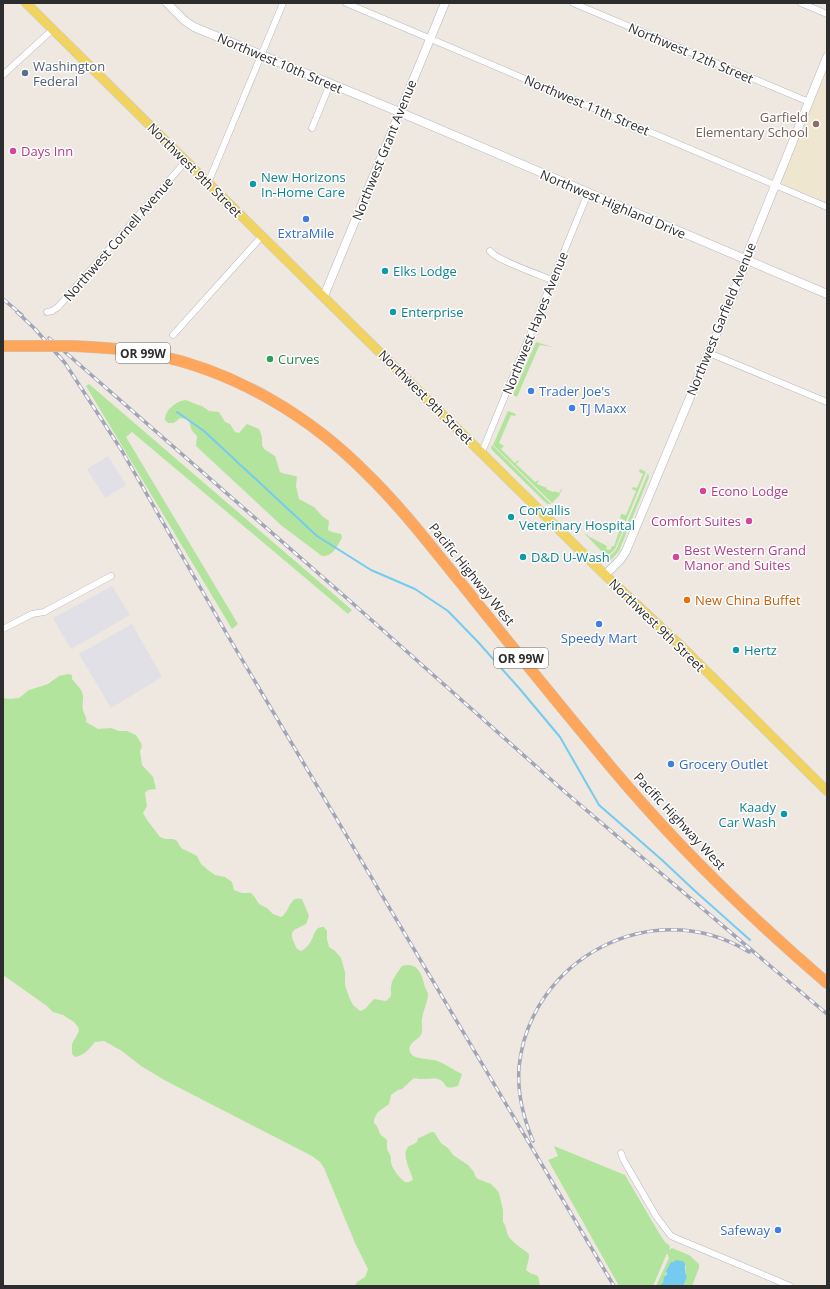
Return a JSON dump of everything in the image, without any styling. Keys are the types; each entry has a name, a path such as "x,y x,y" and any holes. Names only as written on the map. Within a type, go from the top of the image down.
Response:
{"highway":[{"name":"Pacific Highway West","path":"3,346 74,346 118,349 155,355 193,365 219,374 265,397 288,410 325,435 343,450 371,478 408,519 598,752 678,843 743,907 827,983"}],"main road":[{"name":"Northwest 9th Street","path":"26,3 605,575 687,652 827,791"}],"street":[{"name":"Northwest 10th Street","path":"167,3 191,25 400,112"},
{"path":"208,183 283,3"},
{"name":"Northwest 11th Street","path":"346,3 827,207"},
{"name":"Northwest Grant Avenue","path":"324,296 445,3"},
{"name":"Northwest 12th Street","path":"573,3 809,102"},
{"path":"801,3 827,14"},
{"path":"3,75 52,30"},
{"name":"Northwest Garfield Avenue","path":"605,575 621,560 626,551 743,270 745,260 827,57"},
{"path":"312,128 330,84"},
{"name":"Northwest Highland Drive","path":"400,112 827,294"},
{"name":"Northwest Cornell Avenue","path":"47,312 58,307 186,161"},
{"name":"Northwest Hayes Avenue","path":"482,452 588,193"},
{"path":"173,335 262,236"},
{"path":"490,251 503,259 552,280"},
{"path":"708,353 827,402"},
{"path":"3,629 32,614 44,612 111,576"},
{"path":"621,1153 626,1165 656,1216 671,1236 790,1286"}],"shaded area":[{"name":"Garfield Elementary School","path":"827,69 827,203 784,185 782,180"},
{"path":"108,456 126,485 105,498 87,469"},
{"path":"112,586 130,615 71,649 53,618"},
{"path":"132,624 162,677 111,708 79,654"}],"green space":[{"path":"536,342 553,347 539,346 517,397 513,395"},
{"path":"89,384 352,610 348,614 132,432 126,437 238,624 232,629 86,386"},
{"path":"186,400 202,406 209,411 219,412 225,422 230,424 235,432 239,433 247,424 259,429 262,437 262,445 264,449 275,456 280,472 297,477 296,486 299,499 314,507 329,521 328,530 341,534 342,538 332,553 322,556 282,526 196,446 197,436 194,434 188,419 180,418 174,423 168,423 165,420 165,416 175,404"},
{"path":"508,411 516,414 515,416 511,415 499,443 504,446 501,449 515,463 518,460 519,461 516,464 535,482 539,480 537,484 553,492 559,493 562,489 559,496 552,503 493,445"},
{"path":"492,445 551,504 546,503 493,451 491,448"},
{"path":"640,469 646,472 626,521 620,518 621,514 626,515 636,491 632,489 633,487 637,488 643,474 639,472"},
{"path":"648,473 649,477 619,551 611,560 608,558 616,550"},
{"path":"622,523 625,525 615,549 607,557 584,533 607,546 606,549 610,550 612,546 614,546"},
{"path":"68,674 72,675 72,679 80,688 82,693 83,712 86,717 86,722 98,729 111,728 119,731 127,731 136,735 141,743 142,747 140,751 142,765 153,777 156,789 148,790 145,793 147,806 143,813 160,837 177,841 181,848 197,856 201,864 208,870 215,875 225,877 232,882 234,890 242,893 251,893 259,904 267,908 273,914 281,917 284,915 294,899 302,899 309,916 306,924 294,930 292,933 292,938 297,949 301,951 305,948 317,929 324,927 327,931 329,947 341,958 345,972 345,985 349,997 353,1005 360,1011 365,1009 374,999 386,1001 391,996 391,986 395,976 402,966 412,965 416,967 421,974 428,995 423,1013 421,1035 411,1044 409,1050 413,1056 437,1061 462,1074 458,1086 449,1088 438,1079 414,1078 402,1089 391,1095 389,1104 378,1112 374,1119 374,1123 380,1134 387,1140 387,1149 391,1157 391,1164 397,1174 405,1182 413,1180 406,1158 407,1149 409,1146 417,1142 418,1138 434,1132 441,1143 448,1148 453,1155 468,1165 478,1179 491,1184 499,1193 503,1210 503,1222 508,1235 529,1254 526,1270 538,1276 540,1286 355,1286 357,1282 365,1277 368,1269 355,1243 324,1168 320,1162 312,1156 166,1081 141,1066 122,1051 104,1041 95,1042 84,1053 75,1057 72,1054 72,1044 79,1031 74,1022 63,1015 53,1012 47,1006 3,975 3,698 19,698 29,690 48,684 59,676"},
{"path":"554,1146 625,1175 659,1233 665,1242 670,1246 669,1250 672,1248 689,1255 699,1264 699,1268 692,1286 683,1286 687,1277 685,1272 686,1266 671,1262 663,1284 656,1286 669,1258 667,1253 653,1286 619,1286 548,1160 558,1156"}],"water":[{"path":"675,1260 685,1263 685,1272 687,1277 683,1286 660,1286 663,1283 664,1277 667,1274 666,1271 671,1262 674,1262"}],"waterway":[{"path":"177,412 204,431 317,536 371,570 415,589 448,611 519,688 560,737 599,805 750,940"}],"railway":[{"path":"3,299 22,315"},
{"path":"17,312 35,329 65,363 122,451 228,636 614,1286"},
{"path":"49,338 350,601 565,792 827,1014"},
{"path":"533,1141 526,1123 520,1096 519,1067 528,1028 546,995 572,967 602,946 637,934 675,930 712,936 749,952"}],"place":[{"name":"Washington Federal","path":"25,73"},
{"name":"Garfield Elementary School","path":"816,124"},
{"name":"Days Inn","path":"13,151"},
{"name":"New Horizons In-Home Care","path":"253,184"},
{"name":"ExtraMile","path":"306,219"},
{"name":"Elks Lodge","path":"385,271"},
{"name":"Enterprise","path":"393,312"},
{"name":"Curves","path":"270,359"},
{"name":"Trader Joe's","path":"531,391"},
{"name":"TJ Maxx","path":"572,408"},
{"name":"Econo Lodge","path":"703,491"},
{"name":"Corvallis Veterinary Hospital","path":"511,517"},
{"name":"Comfort Suites","path":"749,521"},
{"name":"D&D U-Wash","path":"523,557"},
{"name":"Best Western Grand Manor and Suites","path":"676,557"},
{"name":"New China Buffet","path":"687,600"},
{"name":"Speedy Mart","path":"599,624"},
{"name":"Hertz","path":"736,650"},
{"name":"Grocery Outlet","path":"671,764"},
{"name":"Kaady Car Wash","path":"784,814"},
{"name":"Safeway","path":"778,1230"}]}
